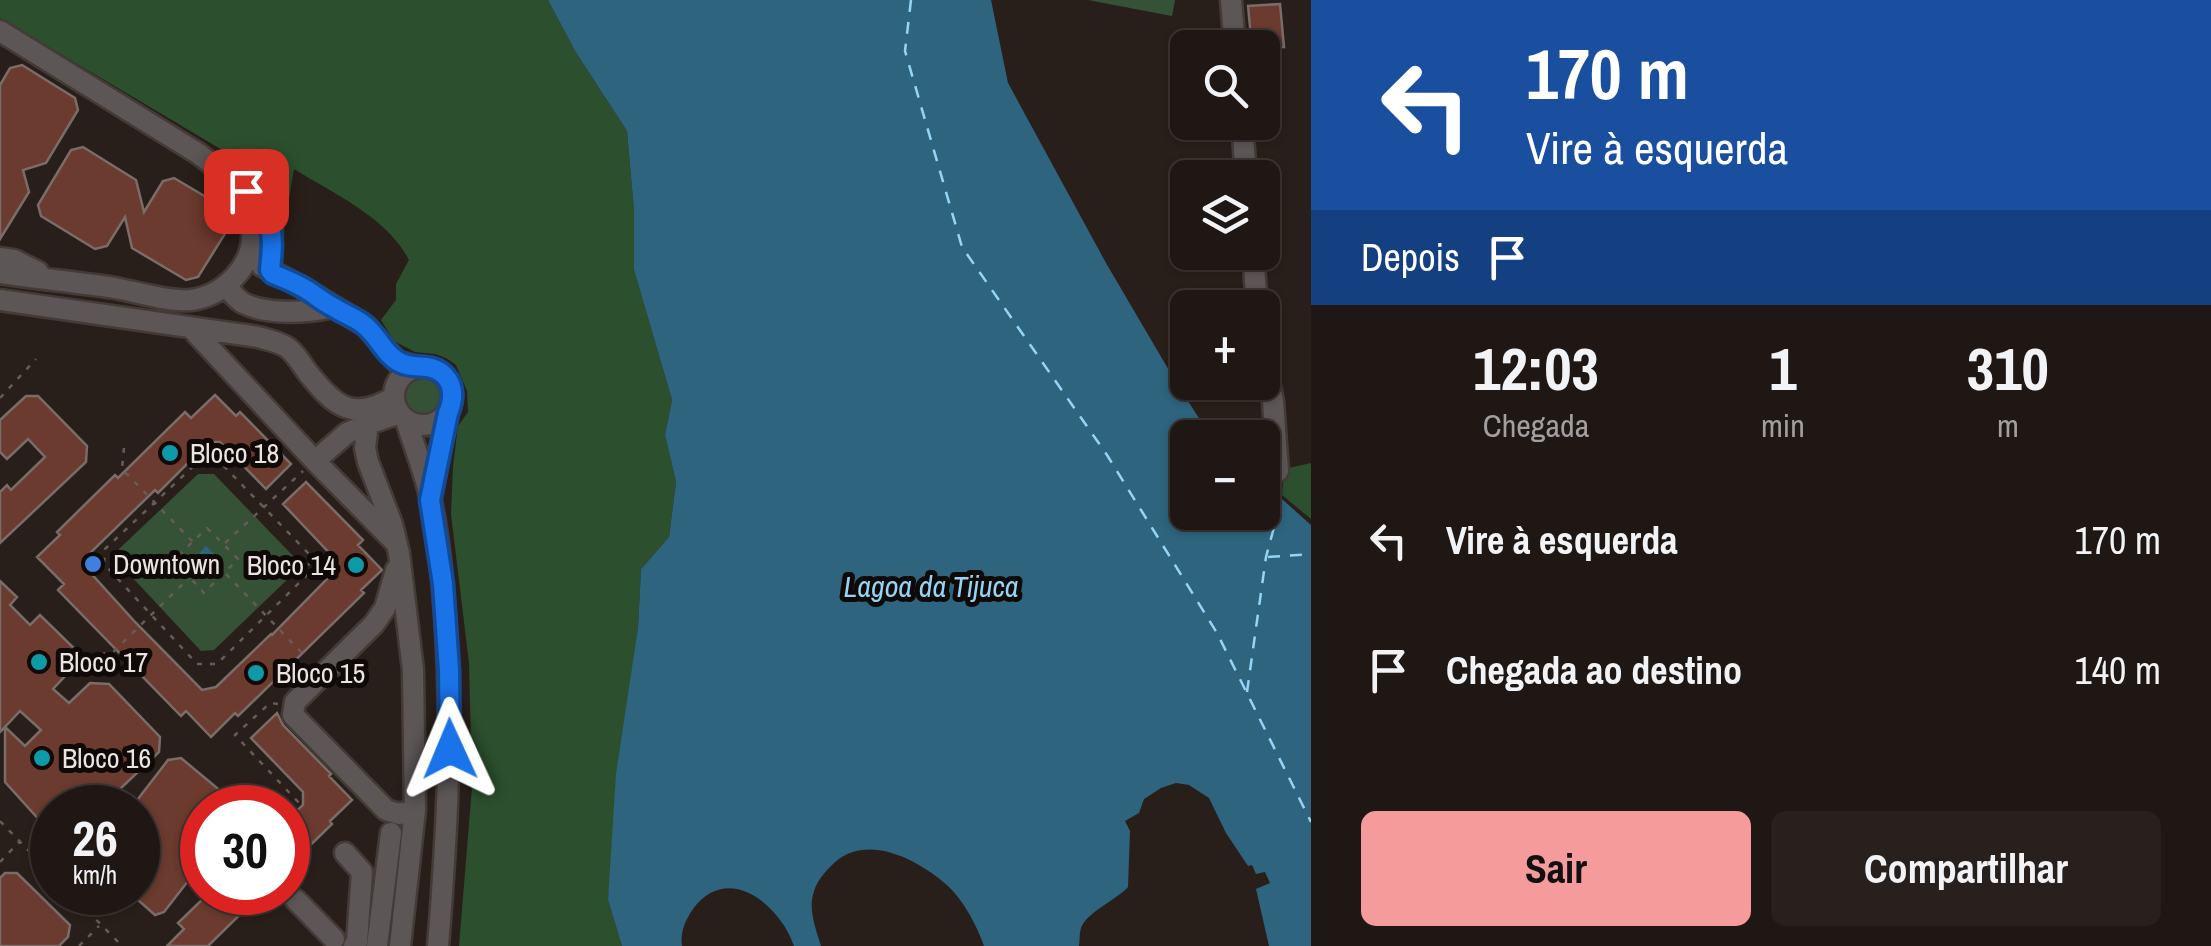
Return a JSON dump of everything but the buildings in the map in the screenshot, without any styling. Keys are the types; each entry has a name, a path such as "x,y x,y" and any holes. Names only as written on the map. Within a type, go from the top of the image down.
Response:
{"street":[{"path":"1231,0 1234,30"},
{"path":"0,31 165,132 231,179 268,217 273,274"},
{"path":"0,273 187,300 208,296 234,278 249,258 249,217 231,179"},
{"path":"0,258 30,266 46,280"},
{"path":"244,262 260,265 366,326 396,361 406,366 427,366 444,375 453,394 430,500"},
{"path":"226,285 245,304 264,309 310,312 332,307"},
{"path":"0,300 258,337 288,347 317,384 341,406 352,410 398,404 424,425 433,424 448,413"},
{"path":"192,329 398,552"},
{"path":"386,350 398,404 430,500 443,584 450,749 438,946"},
{"path":"315,461 347,432 368,424 398,404 402,374 417,367"},
{"path":"368,424 365,448 398,552 413,670 415,810 400,946"},
{"path":"332,478 368,462"},
{"path":"398,552 386,608 296,702 293,715 386,810 400,814 415,810"},
{"path":"377,946 391,833"},
{"path":"310,912 344,942 357,942 362,872 345,852"}],"path":[{"path":"0,398 36,358"},
{"path":"124,448 122,469 193,542"},
{"path":"200,460 218,460 262,506 310,555 307,575 217,664 197,664 104,564 105,549 200,460"},
{"path":"224,544 315,461"},
{"path":"208,528 224,544 238,559 204,593 174,560 208,528"},
{"path":"225,572 302,654"},
{"path":"88,658 114,652 190,577"},
{"path":"282,785 236,735 270,704 293,709"},
{"path":"0,820 30,852"},
{"path":"0,862 20,841"},
{"path":"91,915 122,946"},
{"path":"79,946 100,925"}],"green space":[{"path":"0,0 548,0 575,51 627,131 634,270 672,400 665,435 676,482 669,537 641,569 608,900 622,946 459,946 472,787 469,663 451,514 458,426 468,412 467,391 456,365 394,341 381,320 396,300 396,284 409,260 373,219 294,169 286,217 267,190 224,151 0,18"},
{"path":"1088,0 1175,0 1172,16"},
{"path":"424,374 439,381 446,396 439,411 424,418 409,411 402,396 409,381"},
{"path":"1311,463 1311,519 1282,495 1284,469"},
{"path":"198,474 214,474 296,559 292,575 214,650 201,651 117,561 119,549"}],"water":[{"name":"Lagoa da Tijuca","path":"548,0 991,0 1008,83 1170,372 1170,400 1187,400 1200,420 1170,420 1170,530 1280,530 1280,497 1311,525 1311,946 1269,946 1256,889 1270,883 1265,872 1256,874 1252,865 1248,866 1209,798 1189,785 1176,783 1144,799 1139,813 1125,821 1130,831 1128,887 1084,922 1079,946 984,946 969,914 948,886 906,858 874,850 843,856 818,882 812,905 821,946 794,946 783,924 764,902 728,888 704,897 693,909 684,927 682,946 622,946 608,900 616,774 638,628 641,569 669,537 676,482 665,435 672,400 634,270 627,131 575,51"},
{"path":"206,546 220,560 204,575 191,562"}],"ferry route":[{"path":"911,0 905,51 962,247 1107,455 1217,633 1311,822"},
{"path":"1247,692 1273,530"},
{"path":"1268,557 1311,554"}],"place":[{"name":"Bloco 18","path":"170,453"},
{"name":"Downtown","path":"93,564"},
{"name":"Bloco 14","path":"356,565"},
{"name":"Bloco 17","path":"39,662"},
{"name":"Bloco 15","path":"256,673"},
{"name":"Bloco 16","path":"42,758"}],"route":[{"path":"246,191 262,208 272,229 273,274 366,326 396,361 436,369 450,384 452,404 430,500 443,584 450,749"}]}
